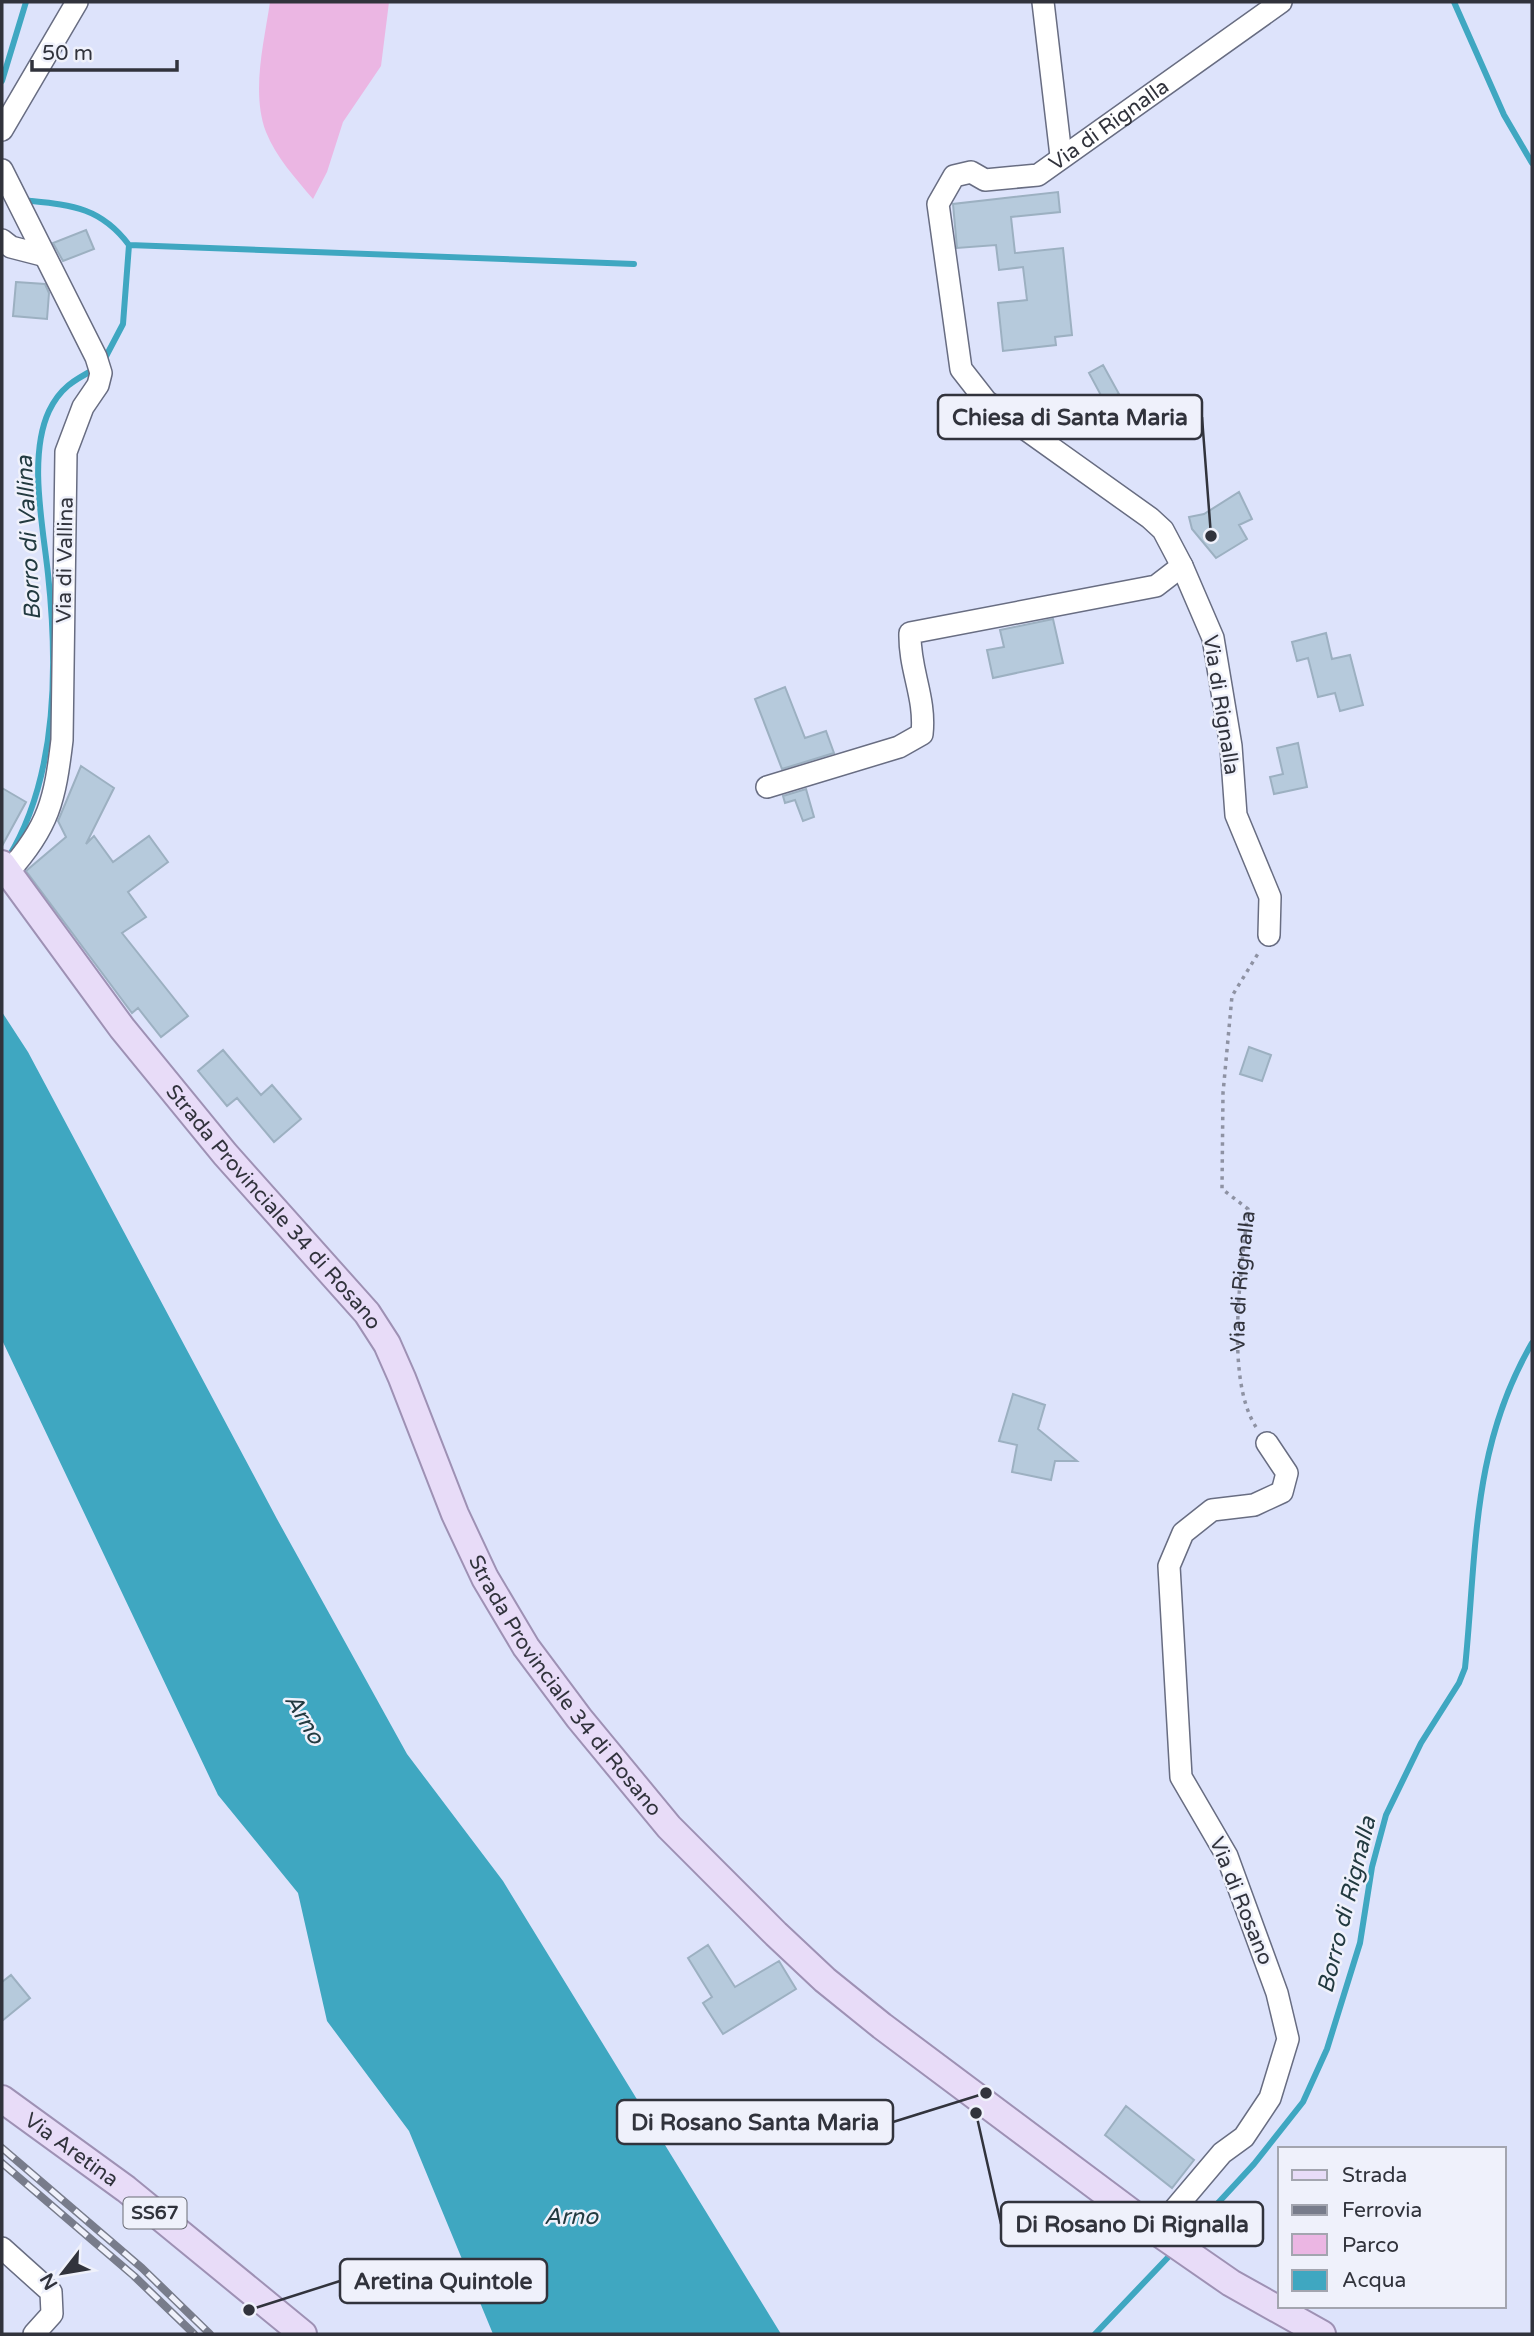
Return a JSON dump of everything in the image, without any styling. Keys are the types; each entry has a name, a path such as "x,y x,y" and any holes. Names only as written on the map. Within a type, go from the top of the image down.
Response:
{"main road":[{"name":"Strada Provinciale 34 di Rosano","path":"5,868 139,1049 225,1154 367,1313 387,1344 455,1514 485,1578 526,1647 579,1718 669,1827 734,1895 825,1980 1171,2241 1231,2283 1322,2334"},
{"name":"Via Aretina","path":"2,2099 126,2189 303,2334"}],"street":[{"path":"2,130 77,2"},
{"path":"1043,2 1061,156"},
{"name":"Via di Rignalla","path":"1269,935 1270,897 1236,815 1231,746 1213,638 1182,566 1163,530 1150,518 986,401 961,369 937,204 954,176 971,172 985,180 1038,174 1281,2"},
{"name":"Via di Vallina","path":"5,179 98,365 98,386 83,407 66,452 62,740 57,783 36,841 5,868"},
{"path":"2,240 11,247 42,255"},
{"path":"767,787 899,747 922,734 925,709 909,654 910,633 1156,586 1182,566"},
{"name":"Via di Rosano","path":"1171,2241 1222,2153 1244,2137 1270,2098 1288,2039 1277,1993 1227,1856 1181,1777 1169,1566 1183,1533 1212,1510 1254,1505 1282,1492 1287,1473 1267,1443"},
{"path":"2,2248 51,2292 52,2314 34,2334"}],"path":[{"name":"Via di Rignalla","path":"1267,1443 1248,1415 1236,1336 1248,1209 1222,1189 1223,1093 1232,996 1269,935"}],"green space":[{"path":"270,2 389,2 381,66 343,122 327,172 313,199 275,150 262,117 259,101 260,67"}],"water":[{"name":"Arno","path":"2,1012 28,1052 277,1519 407,1754 503,1881 781,2334 493,2334 409,2131 327,2021 298,1893 218,1795 2,1340"}],"building":[{"path":"1058,192 1060,212 1011,217 1015,253 1063,248 1072,335 1055,337 1056,345 1003,351 998,303 1027,300 1023,267 999,270 996,245 957,248 953,204"},
{"path":"86,230 94,249 63,261 53,243"},
{"path":"16,282 45,284 49,293 47,319 13,316"},
{"path":"1103,365 1119,394 1104,401 1089,373"},
{"path":"1239,492 1252,519 1239,525 1247,539 1216,558 1192,529 1189,517 1204,514"},
{"path":"1053,619 1063,663 993,678 987,650 1004,647 1000,630"},
{"path":"1326,633 1332,659 1350,655 1363,705 1340,711 1335,693 1318,697 1308,658 1297,661 1292,642"},
{"path":"785,687 805,738 826,731 834,753 782,769 755,699"},
{"path":"1298,743 1307,787 1274,794 1270,777 1283,774 1277,748"},
{"path":"81,766 114,788 86,844 94,836 113,862 149,836 168,862 128,892 146,917 122,933 188,1016 161,1037 138,1008 132,1013 26,871 66,837 58,821"},
{"path":"2,788 26,802 2,846"},
{"path":"806,789 814,817 803,821 795,800 785,803 783,796"},
{"path":"1249,1047 1271,1055 1262,1081 1240,1074"},
{"path":"223,1050 261,1095 272,1085 301,1119 274,1142 237,1098 227,1106 198,1071"},
{"path":"1013,1394 1045,1405 1038,1429 1077,1461 1055,1461 1051,1480 1012,1472 1017,1445 999,1441"},
{"path":"708,1945 735,1987 779,1961 796,1989 723,2034 703,2003 712,1997 688,1958"},
{"path":"11,1975 30,1998 2,2021 2,1982"},
{"path":"1126,2106 1194,2160 1172,2188 1105,2135"}],"waterway":[{"name":"Borro di Vallina","path":"2,81 26,2"},
{"path":"1454,2 1504,115 1532,163"},
{"name":"Borro di Vallina","path":"21,200 81,209 106,222 129,245 123,324 103,362"},
{"path":"129,245 634,264"},
{"name":"Borro di Vallina","path":"8,858 37,792 45,757 53,683 51,609 39,491 39,449 53,403 74,381 95,369"},
{"name":"Borro di Rignalla","path":"1182,2242 1254,2164 1303,2102 1327,2049 1360,1943 1372,1867 1386,1815 1421,1743 1459,1683 1465,1668 1475,1541 1487,1461 1497,1422 1512,1382 1532,1343"},
{"name":"Borro di Rignalla","path":"1095,2334 1175,2250"}],"railway":[{"path":"2,2148 142,2268 210,2334"},
{"path":"2,2163 134,2276 194,2334"}],"place":[{"name":"Chiesa di Santa Maria","path":"1211,536"},
{"name":"Di Rosano Santa Maria","path":"986,2093"},
{"name":"Di Rosano Di Rignalla","path":"976,2113"},
{"name":"Aretina Quintole","path":"249,2310"}]}
